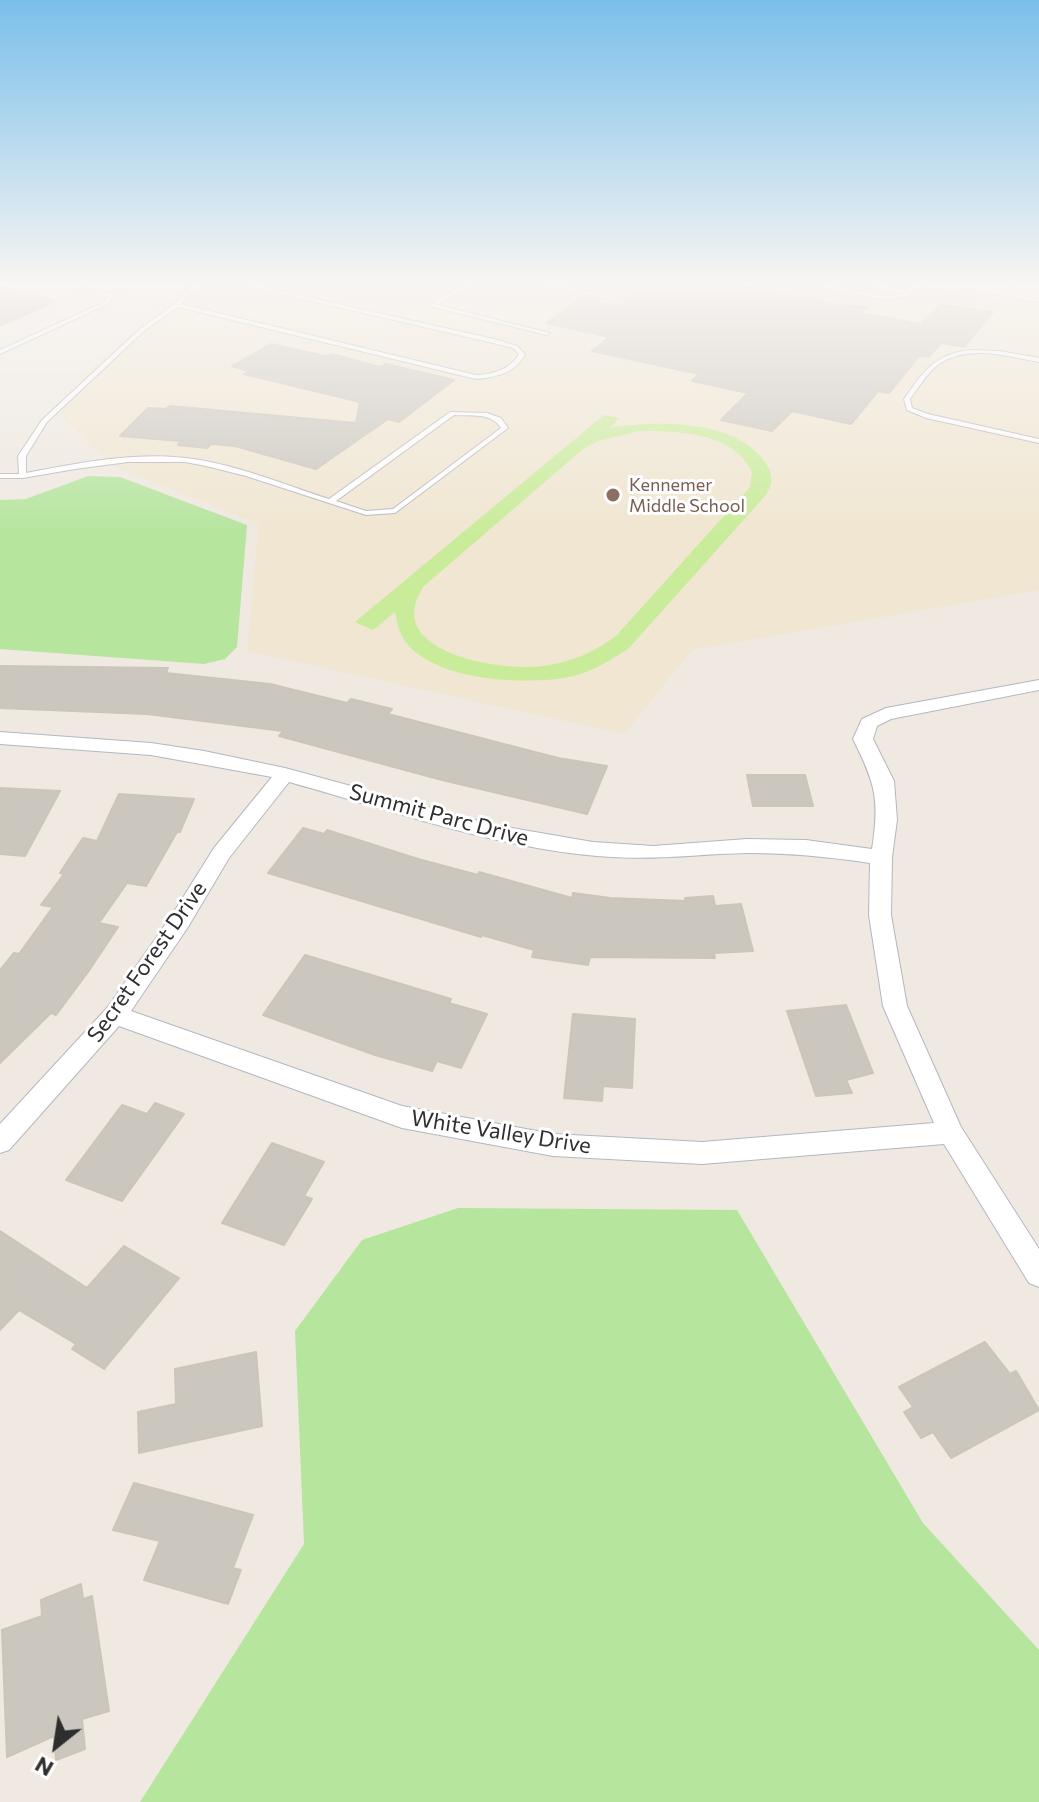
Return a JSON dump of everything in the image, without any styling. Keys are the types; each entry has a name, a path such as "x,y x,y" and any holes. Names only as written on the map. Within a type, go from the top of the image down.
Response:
{"street":[{"path":"1039,685 886,714 869,723 863,739 884,781 887,820 881,857 880,915 895,1006 951,1133 1039,1274"},
{"name":"Summit Parc Drive","path":"0,738 151,749 285,774 494,832 593,849 653,853 747,846 806,847 881,857"},
{"name":"Secret Forest Drive","path":"0,1142 115,1015 180,921 221,853 285,774"},
{"name":"White Valley Drive","path":"115,1015 402,1117 553,1145 702,1153 951,1133"}],"lane":[{"path":"23,476 22,456 44,421 102,367"},
{"path":"435,367 476,377 503,373 511,367"},
{"path":"933,367 907,399 909,409 926,416 1039,441"},
{"path":"0,476 23,476 87,464 165,459 207,465 366,513 395,511 505,428 499,419 485,414 452,413 330,502"}],"shaded area":[{"name":"Kennemer Middle School","path":"92,367 1039,367 1039,590 692,650 624,734 247,651 259,524 113,466 60,415 85,373"}],"green space":[{"path":"604,415 619,418 610,428 672,424 717,431 737,438 753,449 770,473 771,485 764,497 629,648 581,674 533,681 459,673 419,655 403,638 395,612 373,630 355,622","holes":["639,431 703,436 732,449 744,459 752,472 750,487 616,636 572,659 524,667 475,661 450,653 431,642 418,627 414,609 424,586 583,449 598,441"]},
{"path":"88,476 120,477 247,525 237,647 225,659 204,664 0,649 0,500 26,499"},
{"path":"458,1208 737,1210 923,1523 1039,1650 1039,1802 140,1802 304,1544 295,1331 362,1240"}],"building":[{"path":"236,367 399,367 454,380 399,422 388,419 316,469 235,446 211,444 207,448 178,445 180,441 120,436 148,408 166,409 170,406 356,423 360,402 244,374 249,371"},
{"path":"667,367 910,367 889,393 878,391 851,424 792,411 772,431 721,420 748,393 692,381 699,374"},
{"path":"0,666 168,668 166,673 270,684 347,703 351,699 392,709 388,714 558,758 607,766 587,814 442,780 279,736 283,731 147,714 0,708"},
{"path":"747,775 805,775 813,806 753,806"},
{"path":"0,788 60,791 25,856 0,854"},
{"path":"119,794 194,799 180,832 177,832 146,886 127,883 99,923 118,927 88,972 56,1015 51,1013 0,1063 0,970 14,953 19,954 53,907 41,905 64,874 60,873 83,838 97,841"},
{"path":"303,828 324,834 327,830 418,859 572,898 573,893 686,901 685,898 713,896 715,906 741,904 753,951 714,953 715,958 590,957 588,965 532,957 534,950 268,873"},
{"path":"305,955 451,999 449,1003 487,1014 461,1068 437,1061 432,1071 375,1055 263,1015"},
{"path":"846,1005 873,1073 846,1080 852,1093 816,1096 787,1011"},
{"path":"573,1014 635,1019 632,1088 603,1086 602,1101 564,1098"},
{"path":"155,1103 184,1114 122,1201 66,1180 122,1105 147,1114"},
{"path":"272,1143 324,1162 304,1196 312,1199 284,1245 222,1223"},
{"path":"0,1231 87,1288 124,1246 179,1278 104,1369 72,1349 76,1344 19,1310 0,1330"},
{"path":"985,1342 1010,1374 1016,1371 1039,1410 951,1458 933,1432 921,1438 904,1412 913,1407 899,1387"},
{"path":"256,1352 262,1426 139,1453 138,1412 176,1404 175,1369"},
{"path":"134,1483 253,1515 233,1568 241,1570 228,1604 144,1580 160,1541 113,1530"},
{"path":"81,1584 83,1599 92,1596 109,1711 82,1719 85,1749 56,1760 54,1736 7,1757 2,1630 42,1616 41,1600"}],"place":[{"name":"Kennemer Middle School","path":"613,495"}]}
